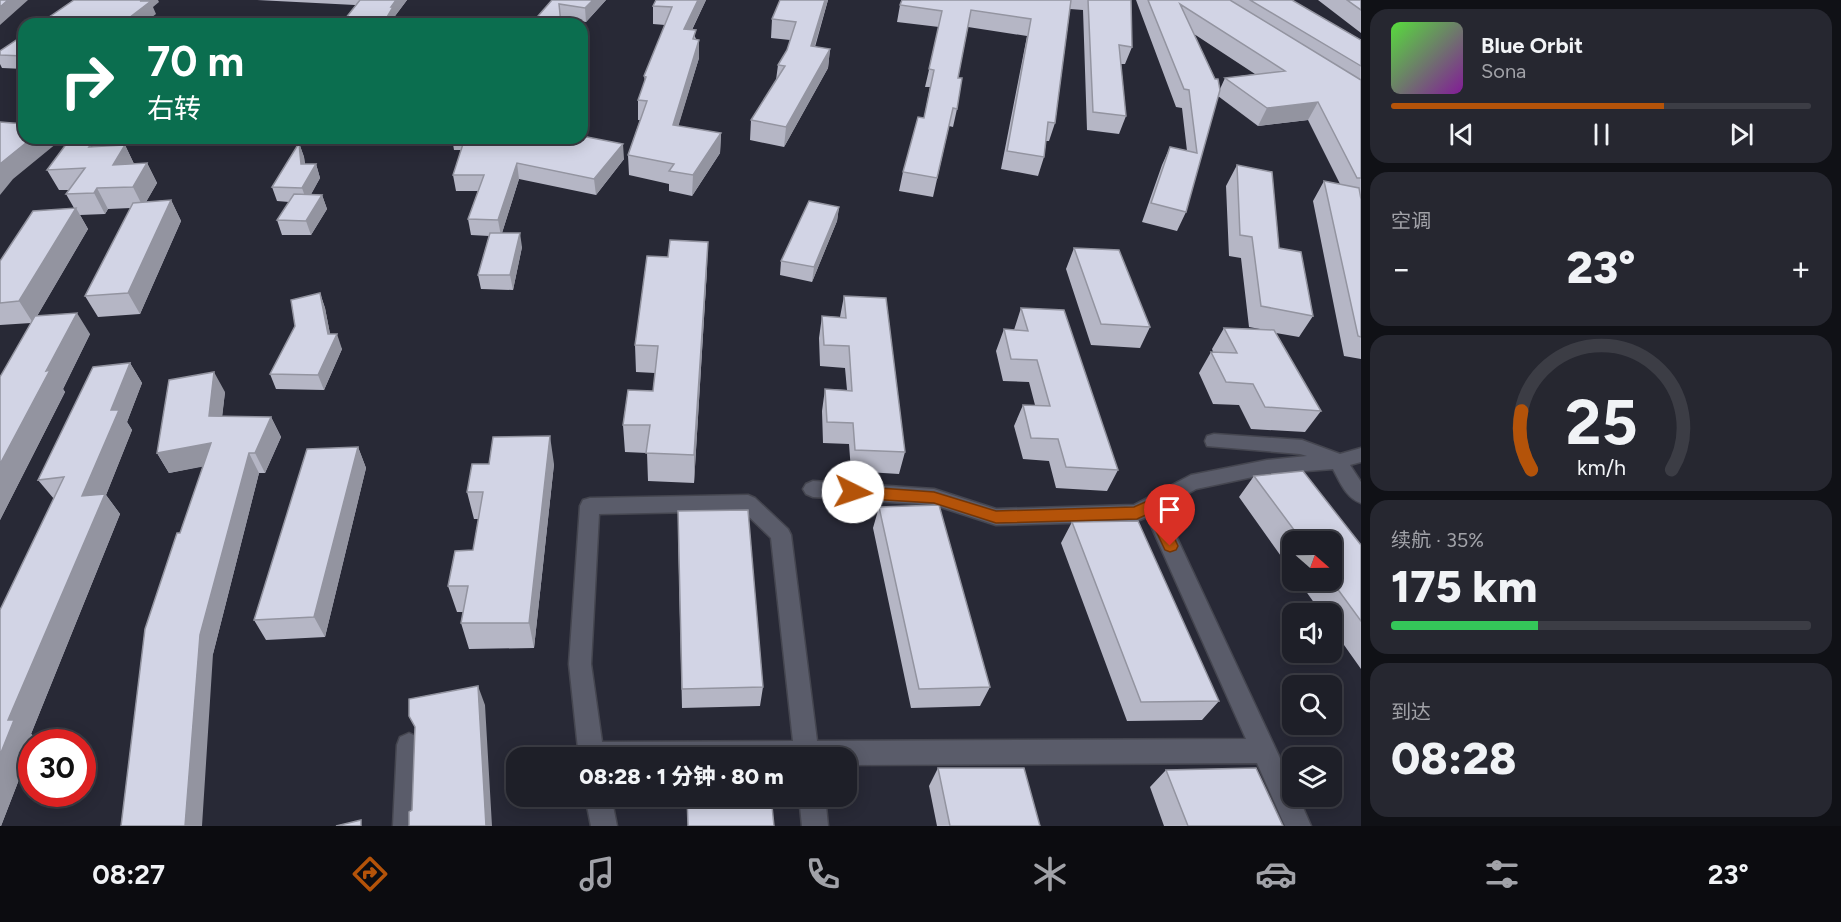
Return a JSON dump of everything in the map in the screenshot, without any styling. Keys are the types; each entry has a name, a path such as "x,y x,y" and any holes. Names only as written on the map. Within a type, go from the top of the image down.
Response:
{"street":[{"path":"1214,441 1302,447 1339,461 1350,483 1361,495"},
{"path":"813,489 934,497 996,517 1137,513 1191,482 1267,467 1339,461 1361,455"},
{"path":"590,747 580,664 591,506 748,503 781,535 806,747"},
{"path":"1152,505 1298,826"},
{"path":"406,826 409,745"},
{"path":"857,755 1264,751"},
{"path":"600,807 604,826"},
{"path":"813,807 815,826"}],"building":[{"path":"0,0 8,0 0,7"},
{"path":"74,0 151,1 129,18 48,18"},
{"path":"360,0 396,0 387,18 346,18"},
{"path":"552,0 593,0 585,8 559,4 560,18 536,18"},
{"path":"656,0 698,0 684,29 696,30 693,39 699,40 673,125 721,133 693,175 669,171 674,164 628,155 647,101 638,100 646,77 644,76 672,7 653,6"},
{"path":"780,0 825,0 811,46 830,49 786,127 751,120 785,66 778,65 787,50 796,22 772,19"},
{"path":"902,0 1071,0 1055,123 1048,122 1044,157 1007,151 1031,19 971,10 958,78 962,78 957,109 953,108 937,178 903,172 918,117 924,118 934,70 929,69 942,11 900,5"},
{"path":"1088,0 1131,0 1132,47 1119,45 1126,116 1093,112"},
{"path":"1148,0 1230,0 1361,80 1361,178 1357,178 1318,102 1267,108 1225,78 1285,71 1180,4 1215,79 1218,79 1220,90 1186,212 1151,203 1170,147 1197,153 1189,90 1184,89"},
{"path":"1250,0 1292,0 1361,40 1361,66"},
{"path":"1347,0 1361,0 1361,10"},
{"path":"18,39 18,56 0,55 0,51"},
{"path":"0,122 18,124 18,144 25,144 0,164"},
{"path":"588,137 623,144 594,179 517,163 498,220 468,219 484,175 453,175 463,144 588,144"},
{"path":"66,144 91,144 89,147 125,145 113,165 147,163 133,187 97,188 94,193 66,194 85,168 47,170"},
{"path":"299,144 301,164 316,164 302,188 272,187"},
{"path":"1237,165 1272,172 1279,248 1301,252 1313,316 1261,306 1252,237 1240,235"},
{"path":"1324,181 1359,188 1361,199 1361,337 1358,336"},
{"path":"294,194 322,195 306,221 277,220"},
{"path":"171,200 128,293 85,296 133,203"},
{"path":"809,201 839,207 814,267 781,261"},
{"path":"76,208 19,301 0,303 0,261 33,211"},
{"path":"490,233 520,233 510,275 478,275"},
{"path":"670,240 708,242 694,455 646,453 650,425 623,425 628,390 653,391 658,346 635,345 647,256 668,257"},
{"path":"1074,248 1119,250 1150,327 1101,324"},
{"path":"320,293 328,334 337,334 318,375 270,374 295,326 291,300"},
{"path":"844,296 886,298 905,452 855,450 853,423 827,422 825,389 852,391 849,346 824,345 822,316 846,318"},
{"path":"1021,308 1064,310 1118,470 1066,467 1058,439 1031,438 1023,405 1050,406 1037,360 1011,359 1004,329 1028,331"},
{"path":"77,313 46,371 50,370 0,464 0,377 35,316"},
{"path":"1224,328 1274,330 1321,411 1265,407 1253,384 1226,382 1211,352 1237,353"},
{"path":"130,363 111,410 119,410 82,496 105,494 8,720 14,720 0,755 0,610 64,477 38,480 93,367"},
{"path":"214,372 209,416 271,417 255,453 249,453 200,635 185,826 121,826 145,629 177,533 180,533 211,443 157,453 169,380"},
{"path":"550,436 529,623 461,623 468,586 448,586 455,551 473,550 483,492 467,492 472,464 489,464 493,437"},
{"path":"358,447 314,617 254,620 307,449"},
{"path":"1303,471 1361,545 1361,621 1339,591 1342,591 1342,531 1295,531 1254,476"},
{"path":"939,505 990,687 919,689 879,507"},
{"path":"748,510 763,687 682,689 678,511"},
{"path":"1138,521 1219,701 1141,702 1072,522"},
{"path":"478,686 486,826 409,826 409,812 412,810 415,727 409,716 409,699"},
{"path":"938,768 1024,768 1040,826 950,826"},
{"path":"1256,768 1283,826 1188,826 1166,770"},
{"path":"687,807 772,807 774,826 688,826"},
{"path":"361,820 361,826 336,826"}],"route":[{"path":"853,492 934,497 996,517 1137,513 1152,505 1170,546"}]}
